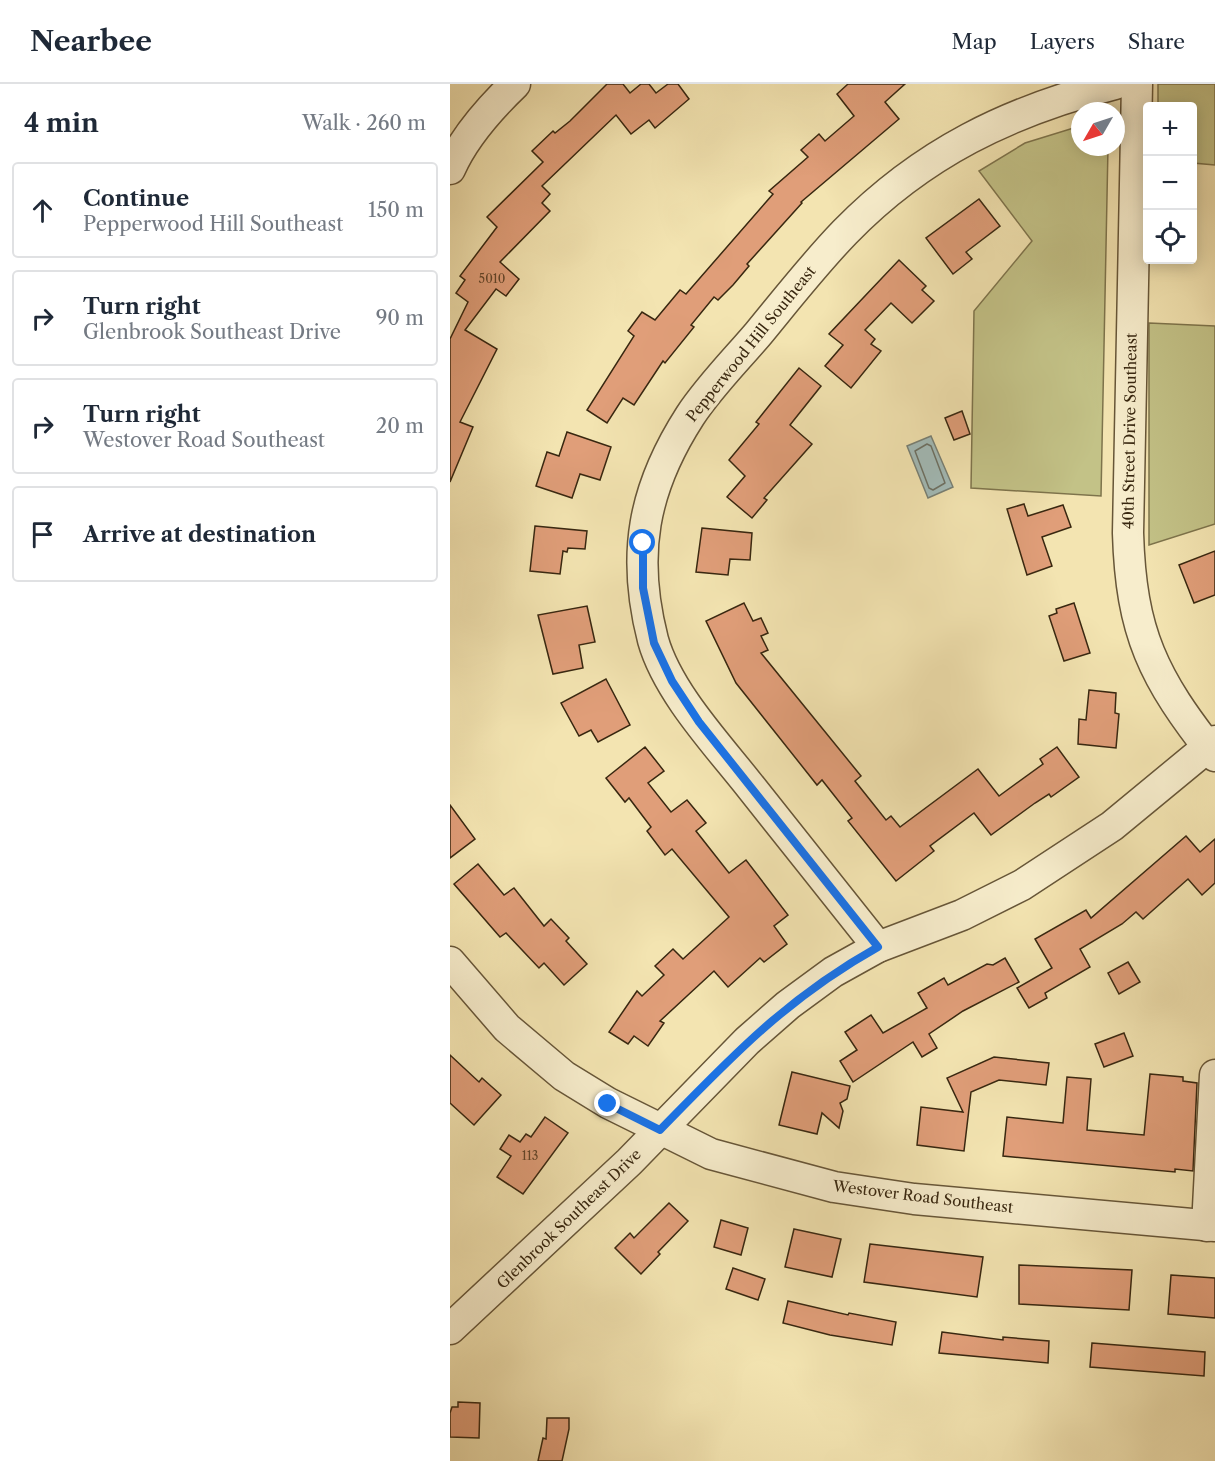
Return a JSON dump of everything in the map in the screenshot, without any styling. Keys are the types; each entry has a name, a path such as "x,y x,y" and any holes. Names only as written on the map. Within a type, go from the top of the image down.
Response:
{"street":[{"path":"450,169 456,156 497,101 515,84"},
{"name":"Pepperwood Hill Southeast","path":"878,947 699,722 672,681 654,643 643,588 643,543 650,495 666,458 692,414 815,266 846,231 880,200 963,141 1007,118 1066,96 1115,84"},
{"name":"40th Street Drive Southeast","path":"1137,84 1128,533 1132,599 1141,634 1164,684 1213,748"},
{"name":"Glenbrook Southeast Drive","path":"450,1329 484,1300 660,1130 747,1041 788,1005 833,972 878,947 962,915 1022,885 1112,826 1213,748"},
{"name":"Westover Road Southeast","path":"450,962 507,1028 564,1076 608,1104 711,1154 834,1187 914,1199 1211,1226"},
{"path":"1211,1226 1215,1075"}],"shaded area":[{"path":"1158,84 1215,84 1215,165 1197,163 1197,102 1158,102"},
{"path":"1071,129 1071,156 1108,156 1101,496 971,488 974,311 1032,241 979,171 1025,143"},
{"path":"1149,323 1215,326 1215,524 1149,545"}],"water":[{"path":"931,436 953,487 928,498 907,446"}],"building":[{"path":"607,84 623,84 630,93 641,84 649,84 656,93 668,84 678,84 689,99 655,128 649,120 631,134 616,115 542,186 550,194 542,203 550,211 500,262 519,279 506,296 496,289 465,330 497,349 460,422 473,427 450,482 450,339 468,302 456,293 465,280 460,276 497,227 487,217 543,162 532,151 553,131 555,133 570,121"},
{"path":"848,84 905,84 885,102 899,119 801,202 747,264 749,266 733,285 718,300 714,297 691,325 694,327 665,363 663,361 634,405 623,398 607,423 587,410 634,336 628,331 642,312 655,320 680,290 686,294 773,194 769,191 808,157 801,150 819,134 825,141 854,116 837,94"},
{"path":"979,199 1000,226 966,252 972,259 953,274 926,238"},
{"path":"899,260 926,286 922,290 934,301 912,323 891,303 865,330 875,339 871,344 881,351 851,388 825,366 843,345 829,334"},
{"path":"799,368 821,386 790,425 812,444 764,498 767,500 752,518 727,497 745,476 729,460 759,424 756,422"},
{"path":"962,411 970,434 954,440 945,418"},
{"path":"567,432 611,447 600,480 580,474 572,498 536,486 547,452 559,456"},
{"path":"1024,504 1028,516 1063,505 1071,527 1042,537 1052,566 1027,575 1007,509"},
{"path":"535,526 587,531 585,549 568,548 567,552 563,551 560,574 530,571"},
{"path":"702,528 752,533 750,560 730,559 728,575 696,572"},
{"path":"1215,551 1215,595 1194,603 1179,565"},
{"path":"744,603 753,621 761,618 768,633 761,636 768,650 761,653 861,776 855,781 886,820 891,816 900,827 978,769 999,796 1043,764 1040,759 1057,747 1079,777 1051,797 1049,794 1035,803 991,835 974,813 930,846 934,851 896,881 848,821 852,818 822,780 817,785 736,683 706,621"},
{"path":"1074,603 1090,653 1064,661 1049,616 1057,613 1056,609"},
{"path":"587,606 595,642 579,645 583,668 553,674 538,615"},
{"path":"606,679 630,725 598,742 591,730 579,736 561,703"},
{"path":"1089,690 1116,693 1115,713 1119,714 1116,748 1078,744 1079,719 1086,720"},
{"path":"645,747 664,771 648,783 671,812 687,800 706,823 696,831 729,873 746,860 788,915 774,926 787,944 764,962 760,958 728,987 714,971 660,1021 664,1023 648,1046 634,1036 628,1044 609,1032 637,991 642,996 664,975 655,966 673,949 683,959 729,917 672,849 665,855 647,831 651,827 629,798 625,802 606,778"},
{"path":"450,805 475,839 450,858"},
{"path":"1186,836 1200,852 1215,839 1215,883 1202,895 1188,879 1143,919 1136,912 1122,924 1080,949 1090,967 1045,993 1047,998 1029,1008 1017,988 1052,968 1035,939 1086,910 1091,918"},
{"path":"478,864 504,895 514,888 544,926 551,919 569,938 566,941 587,964 564,985 544,963 539,968 506,933 500,937 454,884"},
{"path":"1005,958 1019,982 963,1011 929,1034 937,1048 922,1057 913,1042 853,1082 840,1061 857,1050 845,1032 871,1015 883,1033 927,1008 918,993 944,978 948,985 987,964 993,965"},
{"path":"1128,962 1140,982 1119,994 1108,973"},
{"path":"1124,1033 1133,1056 1104,1067 1095,1044"},
{"path":"450,1055 479,1082 482,1078 501,1095 474,1125 450,1103"},
{"path":"994,1057 1049,1063 1046,1085 999,1080 971,1092 964,1151 917,1145 921,1107 963,1112 947,1078"},
{"path":"792,1072 850,1086 847,1099 840,1103 843,1111 839,1128 822,1113 817,1134 779,1125"},
{"path":"1150,1074 1183,1077 1183,1081 1197,1083 1193,1171 1175,1169 1175,1172 1003,1156 1007,1117 1063,1123 1067,1077 1091,1079 1087,1130 1144,1135"},
{"path":"545,1117 568,1133 523,1194 497,1177 511,1156 500,1149 509,1135 520,1142 526,1134 531,1137"},
{"path":"669,1203 688,1221 658,1252 660,1254 641,1274 615,1248 630,1233 634,1238"},
{"path":"721,1220 748,1228 741,1255 714,1247"},
{"path":"794,1229 841,1239 832,1277 785,1267"},
{"path":"870,1244 983,1257 977,1297 864,1282"},
{"path":"1019,1265 1132,1270 1129,1310 1019,1304"},
{"path":"733,1268 765,1279 758,1300 726,1289"},
{"path":"1171,1275 1215,1278 1215,1318 1168,1314"},
{"path":"788,1301 848,1315 849,1313 896,1322 892,1345 830,1335 783,1323"},
{"path":"942,1332 1003,1340 1003,1337 1049,1341 1048,1363 939,1353"},
{"path":"1092,1343 1205,1352 1204,1376 1090,1367"},
{"path":"458,1402 480,1403 479,1438 450,1437 450,1413 452,1407 458,1407"},
{"path":"547,1418 569,1418 562,1461 538,1461 543,1438 546,1439"}],"route":[{"path":"608,1104 660,1130 747,1041 788,1005 833,972 878,947 699,722 672,681 654,643 643,588 643,543"}]}
